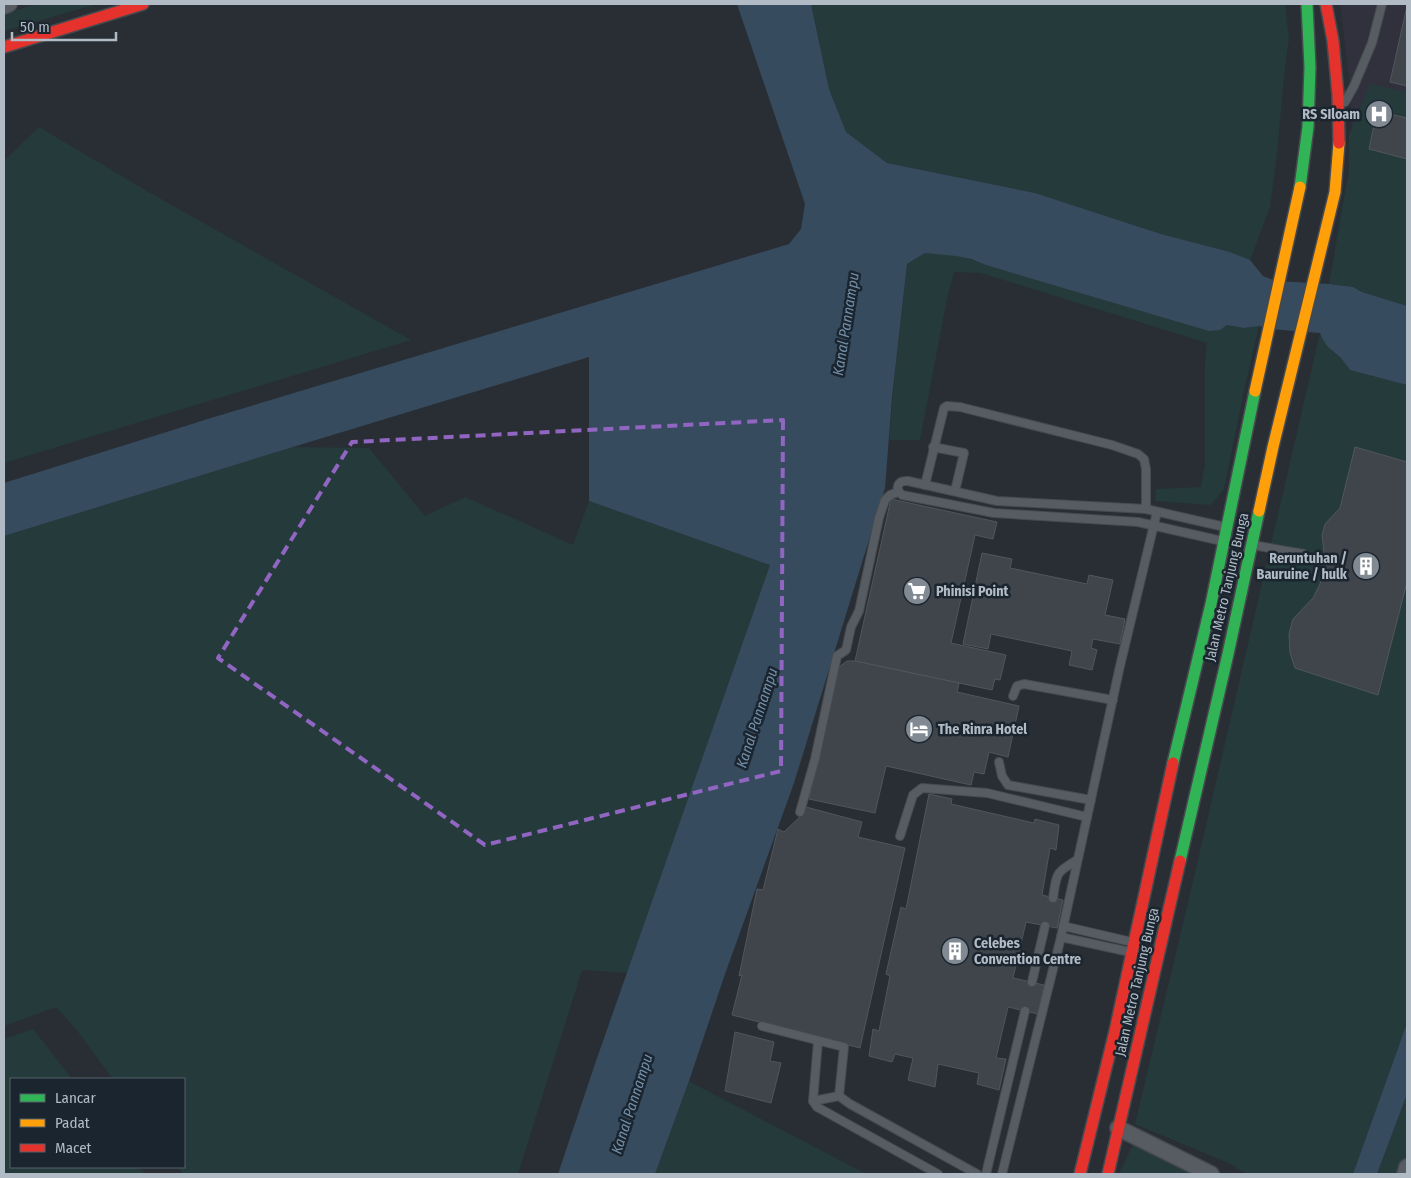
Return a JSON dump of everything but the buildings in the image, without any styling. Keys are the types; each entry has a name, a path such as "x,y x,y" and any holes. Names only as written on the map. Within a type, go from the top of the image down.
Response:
{"main road":[{"path":"4,47 143,4"},
{"name":"Jalan Metro Tanjung Bunga","path":"1108,1174 1118,1128 1142,949 1187,703 1224,542 1300,190 1308,127 1310,67 1307,4"},
{"name":"Jalan Metro Tanjung Bunga","path":"1080,1174 1115,1031 1142,949 1228,654 1251,545 1335,192 1339,136 1336,64 1326,4"}],"street":[{"path":"4,6 10,4"},
{"path":"1118,1128 1211,1174"},
{"path":"1405,1174 1407,1167"}],"lane":[{"path":"1338,114 1354,86 1372,43 1382,4"},
{"path":"925,485 944,408 947,406 960,407 1112,445 1138,454 1144,459 1146,469 1146,509"},
{"path":"933,447 964,453 955,491"},
{"path":"1224,542 1138,522 994,513 902,495 898,492 897,487 898,483 903,480 997,501 1146,509 1227,528"},
{"path":"800,812 838,656 846,650 851,627 858,611 879,518 885,500 890,495 898,492"},
{"path":"1038,516 1040,504"},
{"path":"1002,1174 1061,936 1157,512"},
{"path":"1251,545 1304,554"},
{"path":"1013,696 1017,686 1024,684 1113,700"},
{"path":"999,762 1002,776 1008,785 1091,800"},
{"path":"900,836 913,795 922,788 987,793 1087,817"},
{"path":"1053,898 1057,876 1066,867 1078,860"},
{"path":"1032,982 1045,926"},
{"path":"1063,926 1142,949"},
{"path":"1061,936 1142,949"},
{"path":"986,1174 1025,1011"},
{"path":"762,1026 844,1047 840,1096"},
{"path":"818,1041 813,1101 817,1107 938,1174"},
{"path":"813,1101 840,1096 850,1104 977,1174"}],"highlighted area":[{"path":"783,420 781,771 485,845 218,658 352,442"}],"shaded area":[{"name":"RS SIloam","path":"1340,4 1407,4 1407,165 1353,152 1349,76"}],"green space":[{"path":"36,4 97,4 4,31 4,14"},
{"path":"811,4 1285,4 1289,39 1270,207 1250,260 1230,252 1161,234 1035,193 887,163 846,132 829,89"},
{"path":"1370,84 1407,92 1407,306 1362,292 1353,287 1329,284 1349,170 1349,135"},
{"path":"39,127 145,190 411,340 4,463 4,161"},
{"path":"925,253 964,258 1220,330 1227,325 1244,328 1259,326 1224,489 1211,505 1155,501 1156,489 1201,487 1205,464 1205,365 1207,343 981,273 954,272 947,299 920,440 889,440 907,264"},
{"path":"1320,333 1323,340 1350,370 1407,385 1407,1023 1353,1174 1247,1174 1231,1164 1135,1124"},
{"path":"293,447 369,448 425,516 465,497 573,545 589,501 770,565 627,973 582,970 518,1174 183,1174 179,1168 185,1168 185,1078 112,1078 76,1029 56,1007 4,1026 4,536"},
{"path":"33,1029 71,1078 10,1078 10,1168 140,1168 145,1174 4,1174 4,1039"},
{"path":"689,1081 698,1086 866,1174 655,1174"},
{"path":"1407,1094 1407,1154 1400,1174 1377,1174"},
{"path":"1133,1144 1194,1174 1119,1174"}],"water":[{"name":"Kanal Pannampu","path":"737,4 811,4 829,89 846,132 887,163 1035,193 1161,234 1230,252 1250,260 1263,276 1276,281 1353,287 1362,292 1407,306 1407,385 1350,370 1341,358 1328,347 1320,333 1270,329 1259,326 1244,328 1227,325 1220,330 1209,331 971,259 925,253 907,264 892,397 885,488 794,783 655,1174 558,1174 770,565 589,501 589,357 4,536 4,483 211,418 789,244 801,229 805,204"},
{"path":"1407,1023 1407,1094 1377,1174 1353,1174"}],"traffic: fast":[{"path":"1300,187 1308,127 1310,67 1307,4"},
{"path":"1173,763 1211,604 1255,391"},
{"path":"1180,861 1259,511"}],"traffic: slow":[{"path":"1259,511 1335,192 1339,143"},
{"path":"1255,391 1300,187"}],"traffic: jam":[{"path":"4,47 143,4"},
{"path":"1326,4 1333,41 1338,95 1339,143"},
{"path":"1080,1174 1115,1031 1173,763"},
{"path":"1108,1174 1180,861"}],"place":[{"name":"RS SIloam","path":"1379,114"},
{"name":"Reruntuhan / Bauruine / hulk","path":"1366,566"},
{"name":"Phinisi Point","path":"917,591"},
{"name":"The Rinra Hotel","path":"919,729"},
{"name":"Celebes Convention Centre","path":"955,951"}]}
